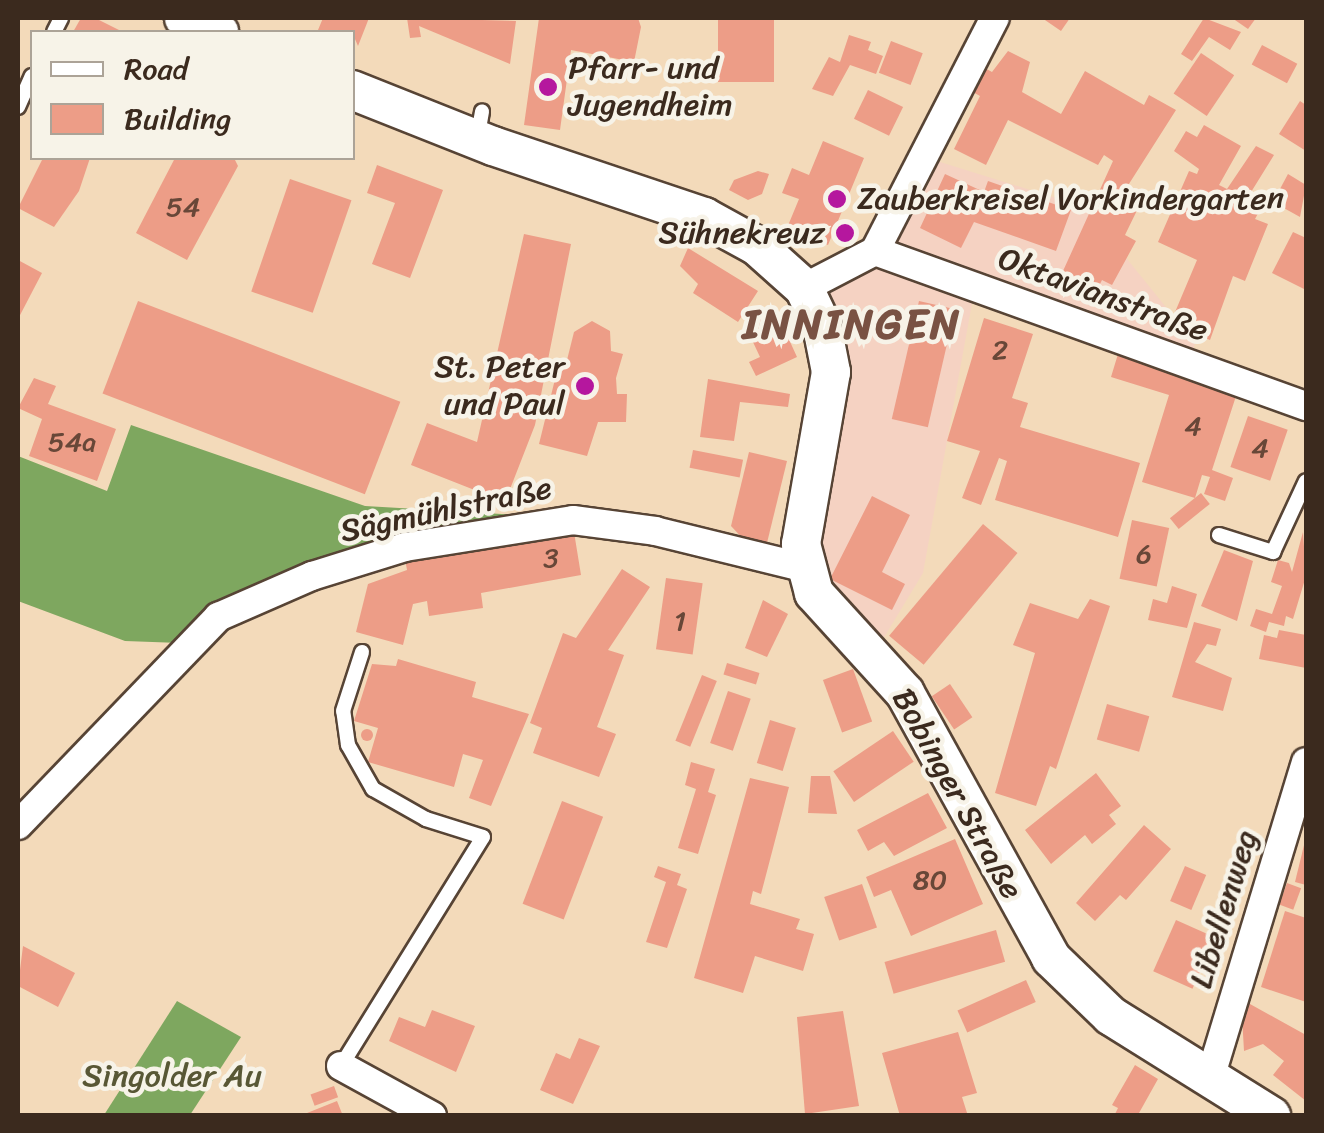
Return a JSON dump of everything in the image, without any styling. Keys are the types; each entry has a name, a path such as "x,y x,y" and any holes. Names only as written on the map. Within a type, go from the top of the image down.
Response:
{"main road":[{"path":"184,18 214,30"},
{"path":"355,91 479,125 716,222 758,246 804,288 822,326 830,372 803,524 802,567"},
{"name":"Bobinger Straße","path":"802,567 814,593 905,692 1051,958 1111,1016 1272,1116"}],"street":[{"path":"804,288 875,251 995,18"},
{"name":"Oktavianstraße","path":"875,251 1306,406"},
{"name":"Sägmühlstraße","path":"18,826 218,617 312,576 405,548 572,520 654,531 802,567"},
{"name":"Libellenweg","path":"1210,1078 1306,762"},
{"path":"342,1066 432,1116"}],"lane":[{"path":"18,106 30,80"},
{"path":"1219,536 1273,552 1306,481"},
{"path":"342,1066 483,837 426,819 372,790 348,745 343,711 362,652"}],"shaded area":[{"path":"924,157 1085,207 1195,343 1190,364 975,287 923,573 874,654 801,544 827,405 804,288 875,251"}],"green space":[{"path":"131,425 365,506 520,515 357,546 221,608 180,643 125,641 18,601 18,456 107,491"},
{"name":"Singolder Au","path":"177,1001 241,1037 190,1115 104,1115"}],"building":[{"path":"81,18 95,18 119,30 74,30"},
{"path":"323,18 369,18 358,46 355,30 318,30"},
{"path":"407,18 516,21 510,64 419,26 421,37 410,38"},
{"name":"Pfarr- und Jugendheim","path":"539,18 638,18 641,27 634,62 571,50 560,130 524,125"},
{"path":"718,18 774,18 774,82 718,82"},
{"path":"1042,18 1070,18 1061,31"},
{"path":"1204,18 1241,32 1230,50 1209,37 1192,61 1181,54"},
{"path":"1232,18 1256,18 1248,29"},
{"path":"849,35 871,42 868,50 883,56 876,74 850,65 833,96 812,89 829,57 840,62"},
{"path":"891,41 923,53 911,85 879,73"},
{"path":"1262,45 1297,64 1287,83 1252,64"},
{"path":"1008,51 1030,62 1022,92 1061,114 1085,71 1144,105 1149,95 1176,110 1127,187 1144,196 1125,235 1136,241 1112,285 1102,280 1092,300 1058,282 1113,161 1104,155 1098,165 1008,120 986,165 954,149 980,96 971,91 983,67 992,72"},
{"path":"1201,53 1234,75 1207,116 1174,94"},
{"path":"868,90 903,107 889,136 854,119"},
{"path":"1300,101 1306,105 1306,151 1279,134"},
{"path":"1204,125 1241,146 1219,185 1227,189 1256,146 1274,155 1248,197 1263,204 1255,219 1268,224 1245,281 1233,276 1210,340 1170,324 1197,260 1158,242 1189,171 1197,174 1199,169 1174,151 1186,131 1197,137"},
{"path":"823,141 864,158 828,245 787,228 799,199 782,193 792,168 809,175"},
{"path":"42,160 89,160 79,191 54,227 18,208"},
{"path":"174,160 235,160 238,166 187,260 136,233"},
{"path":"377,165 443,190 410,278 372,264 395,203 367,193"},
{"path":"758,171 769,174 762,194 748,200 729,190 734,180"},
{"path":"945,174 984,192 988,181 1071,210 1056,251 974,222 961,248 920,228"},
{"path":"1288,174 1306,185 1300,217 1273,202"},
{"path":"290,179 351,200 313,313 251,292"},
{"path":"1293,232 1306,238 1306,290 1272,273"},
{"path":"524,234 571,244 535,425 505,502 411,465 427,423 477,442"},
{"path":"688,248 758,291 738,322 693,293 698,284 680,266"},
{"path":"18,260 42,273 18,319"},
{"path":"138,301 400,402 365,494 103,393"},
{"path":"919,301 955,309 928,427 892,419"},
{"path":"776,311 797,357 756,376 749,362 760,357 745,325"},
{"path":"984,318 1033,334 1012,398 1028,403 1020,427 1140,463 1118,537 995,500 1007,461 999,458 981,505 962,498 980,451 947,441"},
{"name":"St. Peter und Paul","path":"592,321 610,331 611,351 623,354 616,378 617,394 627,394 626,422 598,422 587,456 539,444 560,359 567,360 574,332"},
{"path":"1118,354 1237,393 1212,470 1233,478 1225,501 1204,494 1210,477 1202,475 1195,498 1142,482 1169,395 1111,377"},
{"path":"34,378 56,386 48,404 116,429 97,481 29,456 42,419 18,408"},
{"path":"708,379 790,394 788,407 740,402 734,441 700,437"},
{"path":"1248,416 1288,430 1270,481 1230,467"},
{"path":"693,450 743,460 740,477 690,468"},
{"path":"749,452 787,461 766,547 745,541 731,526"},
{"path":"1201,493 1210,504 1179,529 1170,518"},
{"path":"872,496 910,515 882,572 905,584 892,610 830,579"},
{"path":"1132,520 1169,528 1157,587 1120,579"},
{"path":"983,524 1017,553 924,665 889,636"},
{"path":"574,532 581,575 481,593 483,608 429,616 427,601 413,604 403,645 356,632 368,584 407,570 405,559"},
{"path":"1303,532 1306,576 1293,619 1286,616 1284,626 1269,622 1266,632 1250,626 1256,609 1272,614 1282,586 1271,582 1278,560 1289,563 1292,572"},
{"path":"1224,550 1253,561 1237,621 1201,606"},
{"path":"622,569 650,587 608,650 624,655 597,727 616,734 599,777 533,753 542,728 530,723 563,633 576,638"},
{"path":"666,578 703,583 693,654 656,649"},
{"path":"1172,586 1197,594 1187,628 1148,620 1153,599 1167,603"},
{"path":"1090,599 1110,606 1056,769 1050,766 1036,806 995,793 1035,653 1013,645 1030,603 1078,619"},
{"path":"763,600 788,614 767,657 745,648"},
{"path":"1194,622 1221,629 1216,646 1207,644 1195,662 1232,678 1223,711 1172,697"},
{"path":"1279,630 1306,635 1306,668 1259,659 1264,635 1277,638"},
{"path":"398,659 476,682 472,697 529,714 491,806 469,798 483,760 463,754 454,787 368,762 378,728 354,721 372,664 396,666"},
{"path":"727,663 760,673 756,684 723,674"},
{"path":"853,669 872,722 842,733 823,680"},
{"path":"702,675 717,681 690,747 675,741"},
{"path":"950,684 972,717 954,729 932,696"},
{"path":"728,691 751,699 733,751 710,743"},
{"path":"1107,704 1149,716 1139,752 1097,740"},
{"path":"770,720 796,728 783,771 757,763"},
{"path":"367,729 373,735 367,741 361,735"},
{"path":"893,731 914,762 854,802 833,771"},
{"path":"691,762 715,769 708,792 716,795 698,854 678,848 696,789 685,785"},
{"path":"1096,773 1121,806 1109,815 1116,824 1092,844 1085,835 1051,864 1025,830"},
{"path":"811,776 830,776 837,814 808,813"},
{"path":"750,778 789,787 761,894 753,891 750,904 800,919 796,929 814,934 803,971 755,956 743,993 694,978"},
{"path":"928,793 947,828 894,856 884,842 868,851 857,830"},
{"path":"562,801 603,817 564,919 523,904"},
{"path":"1144,825 1171,849 1126,900 1120,895 1095,921 1076,903"},
{"path":"1306,837 1306,885 1295,882"},
{"path":"955,839 983,904 911,936 891,890 874,897 866,877"},
{"path":"658,866 681,874 677,885 687,889 667,948 646,942 666,882 654,877"},
{"path":"1185,866 1206,875 1191,910 1170,901"},
{"path":"1287,883 1301,888 1293,910 1279,905"},
{"path":"862,884 877,927 839,941 824,897"},
{"path":"1285,911 1306,918 1306,1002 1261,987"},
{"path":"1176,920 1215,937 1193,989 1153,971"},
{"path":"996,930 1005,962 894,994 884,962"},
{"path":"23,946 75,973 58,1007 18,986"},
{"path":"1026,980 1036,1002 967,1032 957,1011"},
{"path":"1241,999 1306,1035 1306,1101 1273,1075 1284,1061 1263,1044 1244,1051"},
{"path":"432,1010 475,1026 456,1072 389,1041 399,1017 425,1027"},
{"path":"843,1011 859,1106 805,1114 797,1017"},
{"path":"958,1032 977,1093 962,1097 968,1116 900,1116 882,1053"},
{"path":"579,1038 600,1046 573,1104 540,1090 556,1053 570,1059"},
{"path":"1135,1065 1158,1079 1139,1113 1144,1116 1114,1116 1118,1108 1112,1105"},
{"path":"334,1086 338,1097 315,1106 311,1095"},
{"path":"337,1101 343,1116 302,1116 302,1115"}],"place":[{"name":"Pfarr- und Jugendheim","path":"548,87"},
{"name":"Zauberkreisel Vorkindergarten","path":"837,199"},
{"name":"Sühnekreuz","path":"845,233"},
{"name":"St. Peter und Paul","path":"585,386"}],"district":[{"name":"INNINGEN","path":"852,324"}]}
